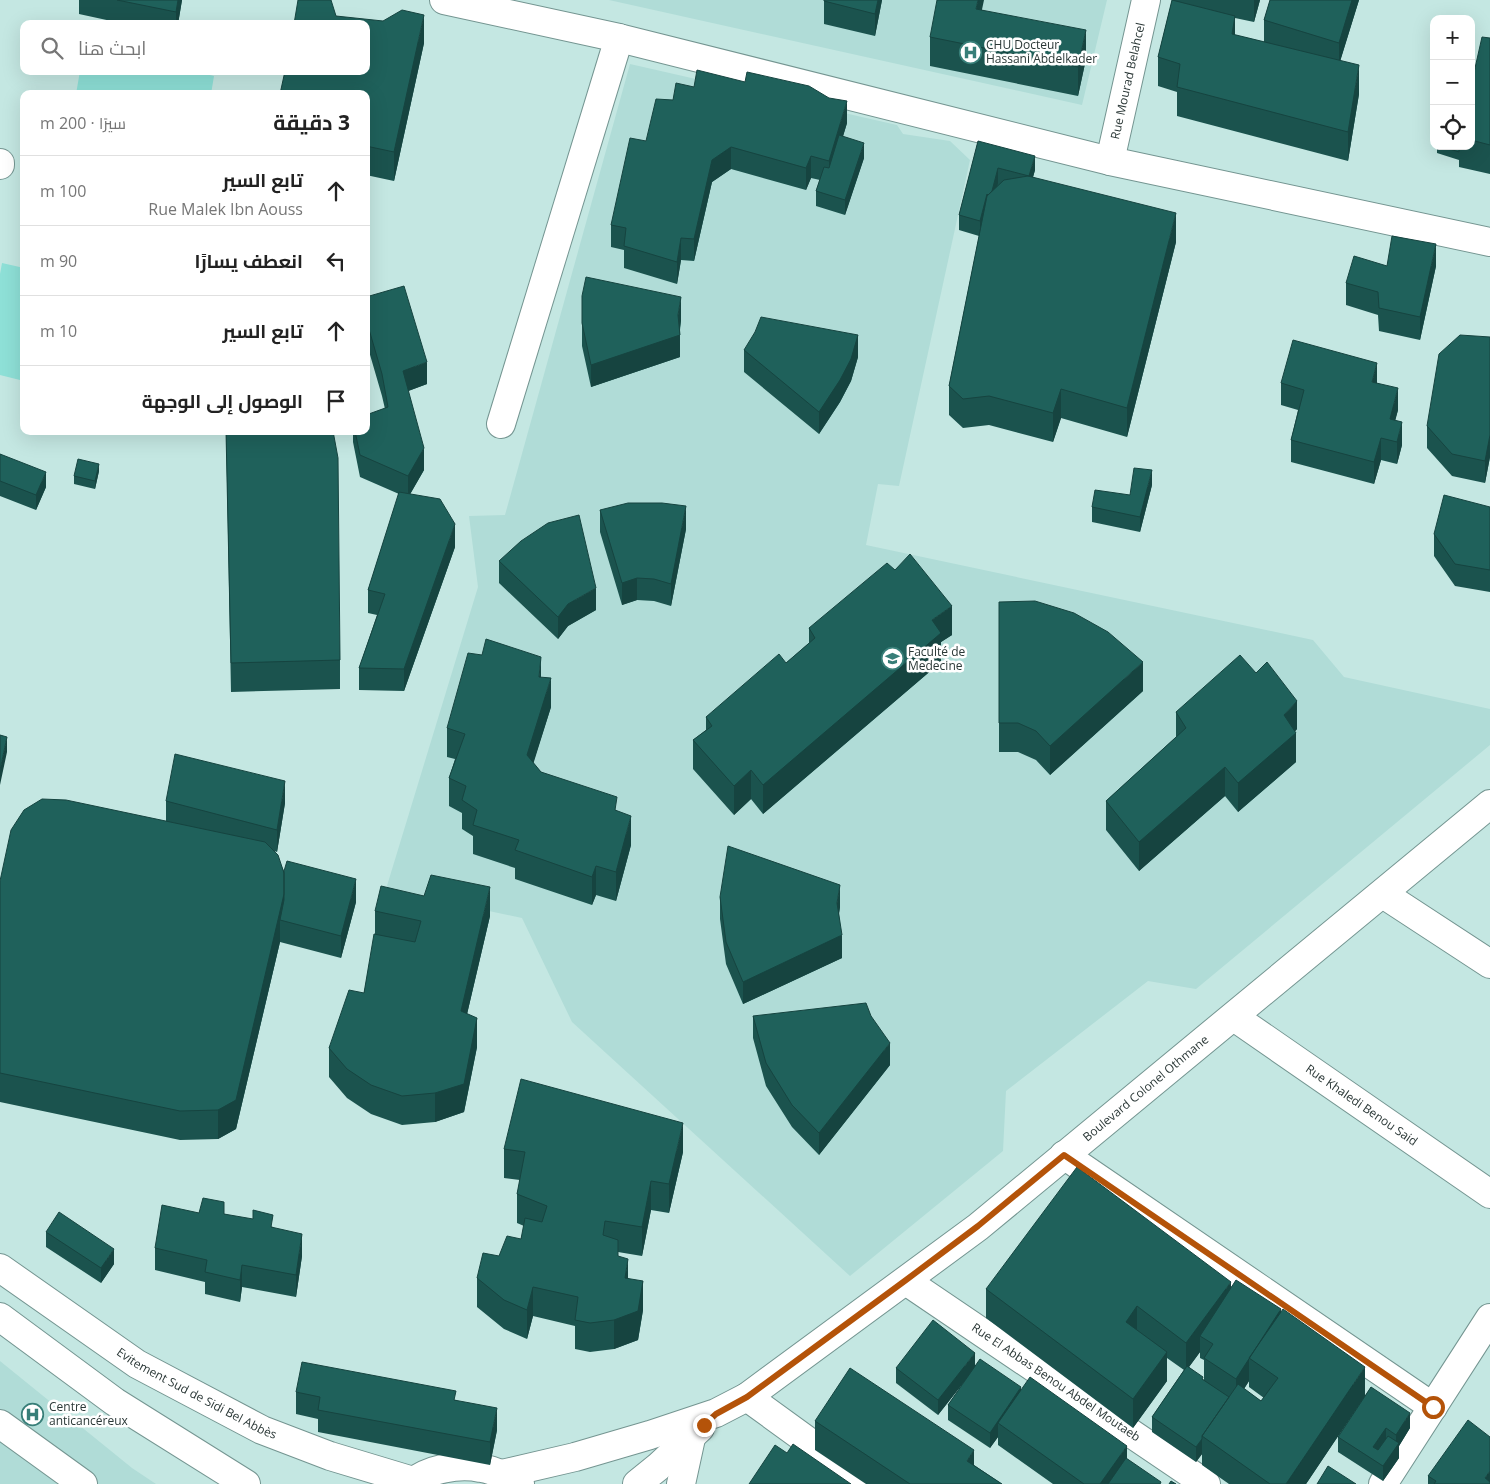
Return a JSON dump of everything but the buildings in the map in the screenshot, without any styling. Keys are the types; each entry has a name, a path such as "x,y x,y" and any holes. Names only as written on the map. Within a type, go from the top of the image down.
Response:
{"main road":[{"path":"444,0 619,38 1110,162 1490,242"},
{"name":"Rue Mourad Belahcel","path":"1110,162 1146,0"},
{"path":"501,424 619,38"},
{"name":"Boulevard Colonel Othmane","path":"716,1414 747,1397 978,1226 1234,1017 1490,804"},
{"path":"1383,894 1490,964"},
{"name":"Rue Khaledi Benou Said","path":"1234,1017 1490,1194"},
{"path":"1064,1155 1433,1407"},
{"name":"Evitement Sud de Sidi Bel Abbès","path":"0,1268 137,1364 254,1425 330,1456 412,1483"},
{"name":"Rue El Abbas Benou Abdel Moutaeb","path":"906,1280 1206,1484"},
{"path":"0,1317 115,1402 245,1484"},
{"path":"1383,1484 1490,1318"},
{"path":"747,1397 867,1484"},
{"path":"412,1483 434,1471 457,1466 480,1467 511,1479 575,1457 716,1414"},
{"path":"637,1484 716,1414"},
{"path":"0,1424 83,1484"},
{"path":"681,1484 691,1438"}],"shaded area":[{"name":"CHU Docteur Hassani Abdelkader","path":"609,0 1107,0 1082,105"},
{"name":"Faculté de Medecine","path":"630,64 897,125 903,134 950,141 970,160 899,486 878,484 866,545 1313,640 1344,677 1490,709 1490,745 1196,989 1148,981 1006,1091 1003,1151 850,1276 572,1022 522,918 386,889 478,587 469,516 505,515"},
{"path":"79,75 214,76 212,90 77,90"},
{"path":"2,263 20,267 20,380 0,375 0,274"},
{"name":"Centre anticancéreux","path":"0,1361 132,1468 156,1484 0,1484"}],"place":[{"name":"CHU Docteur Hassani Abdelkader","path":"970,52"},
{"name":"Faculté de Medecine","path":"892,659"},
{"name":"Centre anticancéreux","path":"33,1414"}],"route":[{"path":"704,1425 716,1414 747,1397 978,1226 1064,1155 1433,1407"}]}
